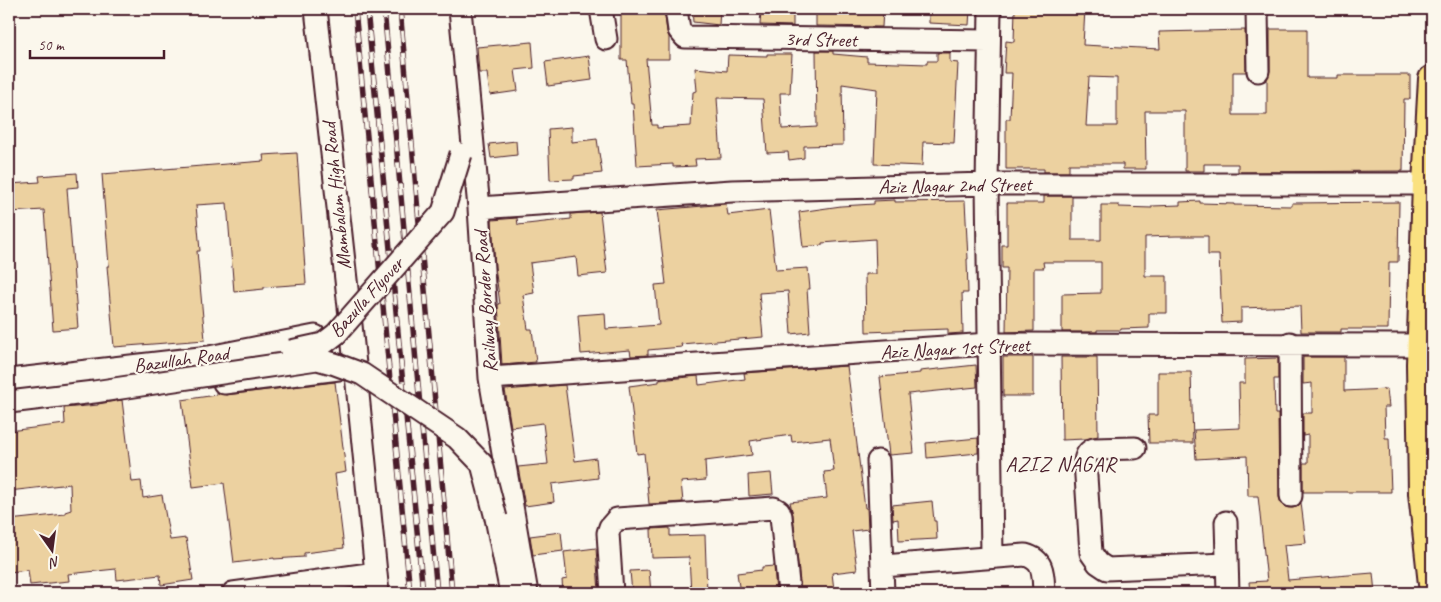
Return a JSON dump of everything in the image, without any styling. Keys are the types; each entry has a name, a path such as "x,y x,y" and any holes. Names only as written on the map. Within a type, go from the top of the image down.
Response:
{"main road":[{"path":"1432,79 1422,493 1432,584"}],"street":[{"name":"Mambalam High Road","path":"316,9 377,583"},
{"name":"Bazulla Flyover","path":"9,389 204,366 323,344 336,334 442,212 451,189 461,154 448,9"},
{"name":"Railway Border Road","path":"460,9 478,208 490,378 527,593"},
{"path":"601,9 606,39"},
{"name":"3rd Street","path":"676,9 679,30 685,37 988,41"},
{"path":"990,9 987,184 992,557"},
{"path":"1257,9 1258,71"},
{"name":"Aziz Nagar 2nd Street","path":"478,208 732,191 987,184 1429,184"},
{"name":"Bazullah Road","path":"9,380 209,357 309,337 351,325"},
{"path":"309,337 319,342 325,352 326,358 322,371"},
{"path":"1290,343 1291,496"},
{"name":"Aziz Nagar 1st Street","path":"490,378 989,344 1290,343 1424,358"},
{"name":"Bazulla Flyover","path":"9,402 94,392 316,359 362,374 457,438 482,464 496,518 511,593"},
{"path":"9,410 355,367"},
{"path":"1135,448 1094,449 1089,450 1086,455 1091,553 1098,563 1107,569 1226,564"},
{"path":"878,461 883,593"},
{"path":"612,593 608,534 613,522 617,519 774,508 779,511 781,516 789,593"},
{"path":"1226,522 1228,593"},
{"path":"883,566 1026,554 1038,561 1043,575 1044,593"},
{"path":"233,593 377,583"}],"building":[{"path":"621,9 664,9 669,37 669,59 646,59 652,125 657,125 657,128 691,126 693,92 697,91 695,68 727,71 728,55 767,56 767,54 792,54 790,93 780,93 782,129 817,127 816,51 833,51 833,54 867,57 867,62 927,64 927,61 937,61 937,53 950,53 950,62 958,63 954,143 923,142 922,166 874,164 877,89 842,84 843,145 804,146 804,158 789,160 788,152 767,153 763,99 717,98 721,158 695,159 696,166 673,167 673,164 637,166 633,104 631,104 627,60 621,60"},
{"path":"692,9 720,9 719,25 693,22"},
{"path":"761,9 793,9 793,26 760,25"},
{"path":"816,9 883,9 882,27 816,26"},
{"path":"929,9 970,9 969,25 929,23"},
{"path":"1015,9 1085,9 1083,45 1160,49 1159,32 1245,30 1246,72 1233,72 1233,115 1267,115 1270,29 1307,29 1307,78 1338,78 1338,75 1410,75 1410,99 1404,99 1403,171 1238,172 1238,164 1204,164 1204,171 1185,171 1185,111 1145,111 1146,169 1123,169 1123,164 1069,164 1069,172 1044,172 1044,169 1006,169 1006,119 1010,119 1012,73 1004,73 1006,41 1014,42","holes":["1089,77 1117,78 1117,126 1086,126"]},
{"path":"532,42 534,68 515,70 518,91 490,95 487,73 479,73 477,47"},
{"path":"589,56 592,80 548,86 545,62"},
{"path":"572,127 572,142 597,139 602,173 574,176 574,179 550,180 548,129"},
{"path":"516,141 517,155 491,158 489,144"},
{"path":"297,153 306,284 264,287 264,289 234,292 227,203 196,205 200,251 197,251 205,340 114,347 102,174 264,161 263,155"},
{"path":"77,173 78,187 67,188 78,328 53,330 44,210 9,212 9,184 40,182 39,176"},
{"path":"1044,196 1072,196 1072,240 1101,240 1101,205 1152,208 1152,206 1180,205 1180,202 1200,201 1200,203 1234,205 1292,206 1292,203 1399,202 1398,262 1389,262 1388,329 1341,329 1341,332 1301,332 1300,306 1241,308 1241,322 1222,323 1219,255 1208,255 1208,236 1176,236 1145,237 1145,276 1167,276 1167,313 1149,313 1149,328 1097,330 1097,332 1062,332 1062,294 1101,293 1101,262 1043,262 1044,268 1034,268 1034,331 1006,332 1007,268 1002,268 1002,245 1007,245 1007,203 1044,203"},
{"path":"895,200 895,202 965,201 968,293 962,293 963,333 948,334 948,329 866,332 865,274 876,274 875,239 822,243 822,245 803,247 799,212 841,206 874,204 874,201"},
{"path":"726,204 728,215 769,210 776,270 808,268 810,289 807,289 810,332 791,334 788,291 759,293 763,337 681,344 682,347 648,350 648,355 631,356 630,350 581,354 578,315 605,313 606,329 659,325 655,285 666,284 657,210"},
{"path":"600,212 607,273 578,276 576,257 530,263 534,293 523,295 528,329 532,329 536,362 502,365 498,304 500,304 492,220 517,218 518,225 571,219 571,214"},
{"path":"1003,357 1033,357 1033,396 1003,396"},
{"path":"1061,357 1097,357 1098,436 1085,439 1062,440"},
{"path":"1303,357 1344,357 1344,391 1387,389 1389,407 1384,407 1385,438 1389,438 1391,492 1303,492 1303,463 1308,463 1308,435 1303,436 1303,413 1312,413 1312,383 1303,384"},
{"path":"1278,358 1278,379 1274,379 1275,414 1278,414 1279,497 1285,507 1297,507 1301,503 1306,543 1284,545 1288,580 1373,573 1375,593 1250,593 1249,582 1267,581 1258,496 1248,496 1247,456 1196,459 1194,430 1240,428 1239,383 1245,383 1245,359"},
{"path":"976,365 977,387 908,394 914,453 889,455 880,377"},
{"path":"847,366 865,508 867,508 868,529 852,531 857,570 832,573 834,590 801,593 790,502 827,498 824,472 834,471 830,438 792,442 791,435 750,441 752,455 705,461 706,480 681,482 683,502 649,504 644,453 637,454 629,386 659,382 659,380 698,376 699,385 745,379 744,373"},
{"path":"1158,372 1191,372 1193,443 1149,443 1148,415 1158,415"},
{"path":"335,382 346,472 335,474 344,548 304,553 304,557 274,558 234,563 224,483 193,487 182,400 216,395 216,392 226,395"},
{"path":"565,385 575,461 596,458 598,478 552,484 554,502 525,506 518,467 548,464 543,423 511,427 505,390"},
{"path":"122,400 132,482 141,481 143,498 162,495 170,540 186,538 193,580 161,585 160,575 117,580 116,569 68,574 69,581 30,585 28,570 9,572 9,520 65,514 65,512 71,510 70,484 9,491 9,431 65,424 64,408 98,405"},
{"path":"978,438 978,453 927,458 926,443"},
{"path":"771,473 773,494 749,496 748,475"},
{"path":"932,501 937,539 899,541 898,519 893,520 892,505"},
{"path":"670,528 670,536 705,535 707,593 691,593 689,557 652,558 651,529"},
{"path":"561,532 563,551 533,555 530,536"},
{"path":"596,548 599,593 563,593 562,580 567,579 564,552"},
{"path":"774,566 776,593 740,593 737,573 762,570 762,567"},
{"path":"649,570 651,593 632,593 630,571"}],"railway":[{"path":"355,9 410,593"},
{"path":"367,9 423,593"},
{"path":"384,9 437,593"},
{"path":"400,9 452,593"}],"district":[{"name":"AZIZ NAGAR","path":"1061,464"}]}
